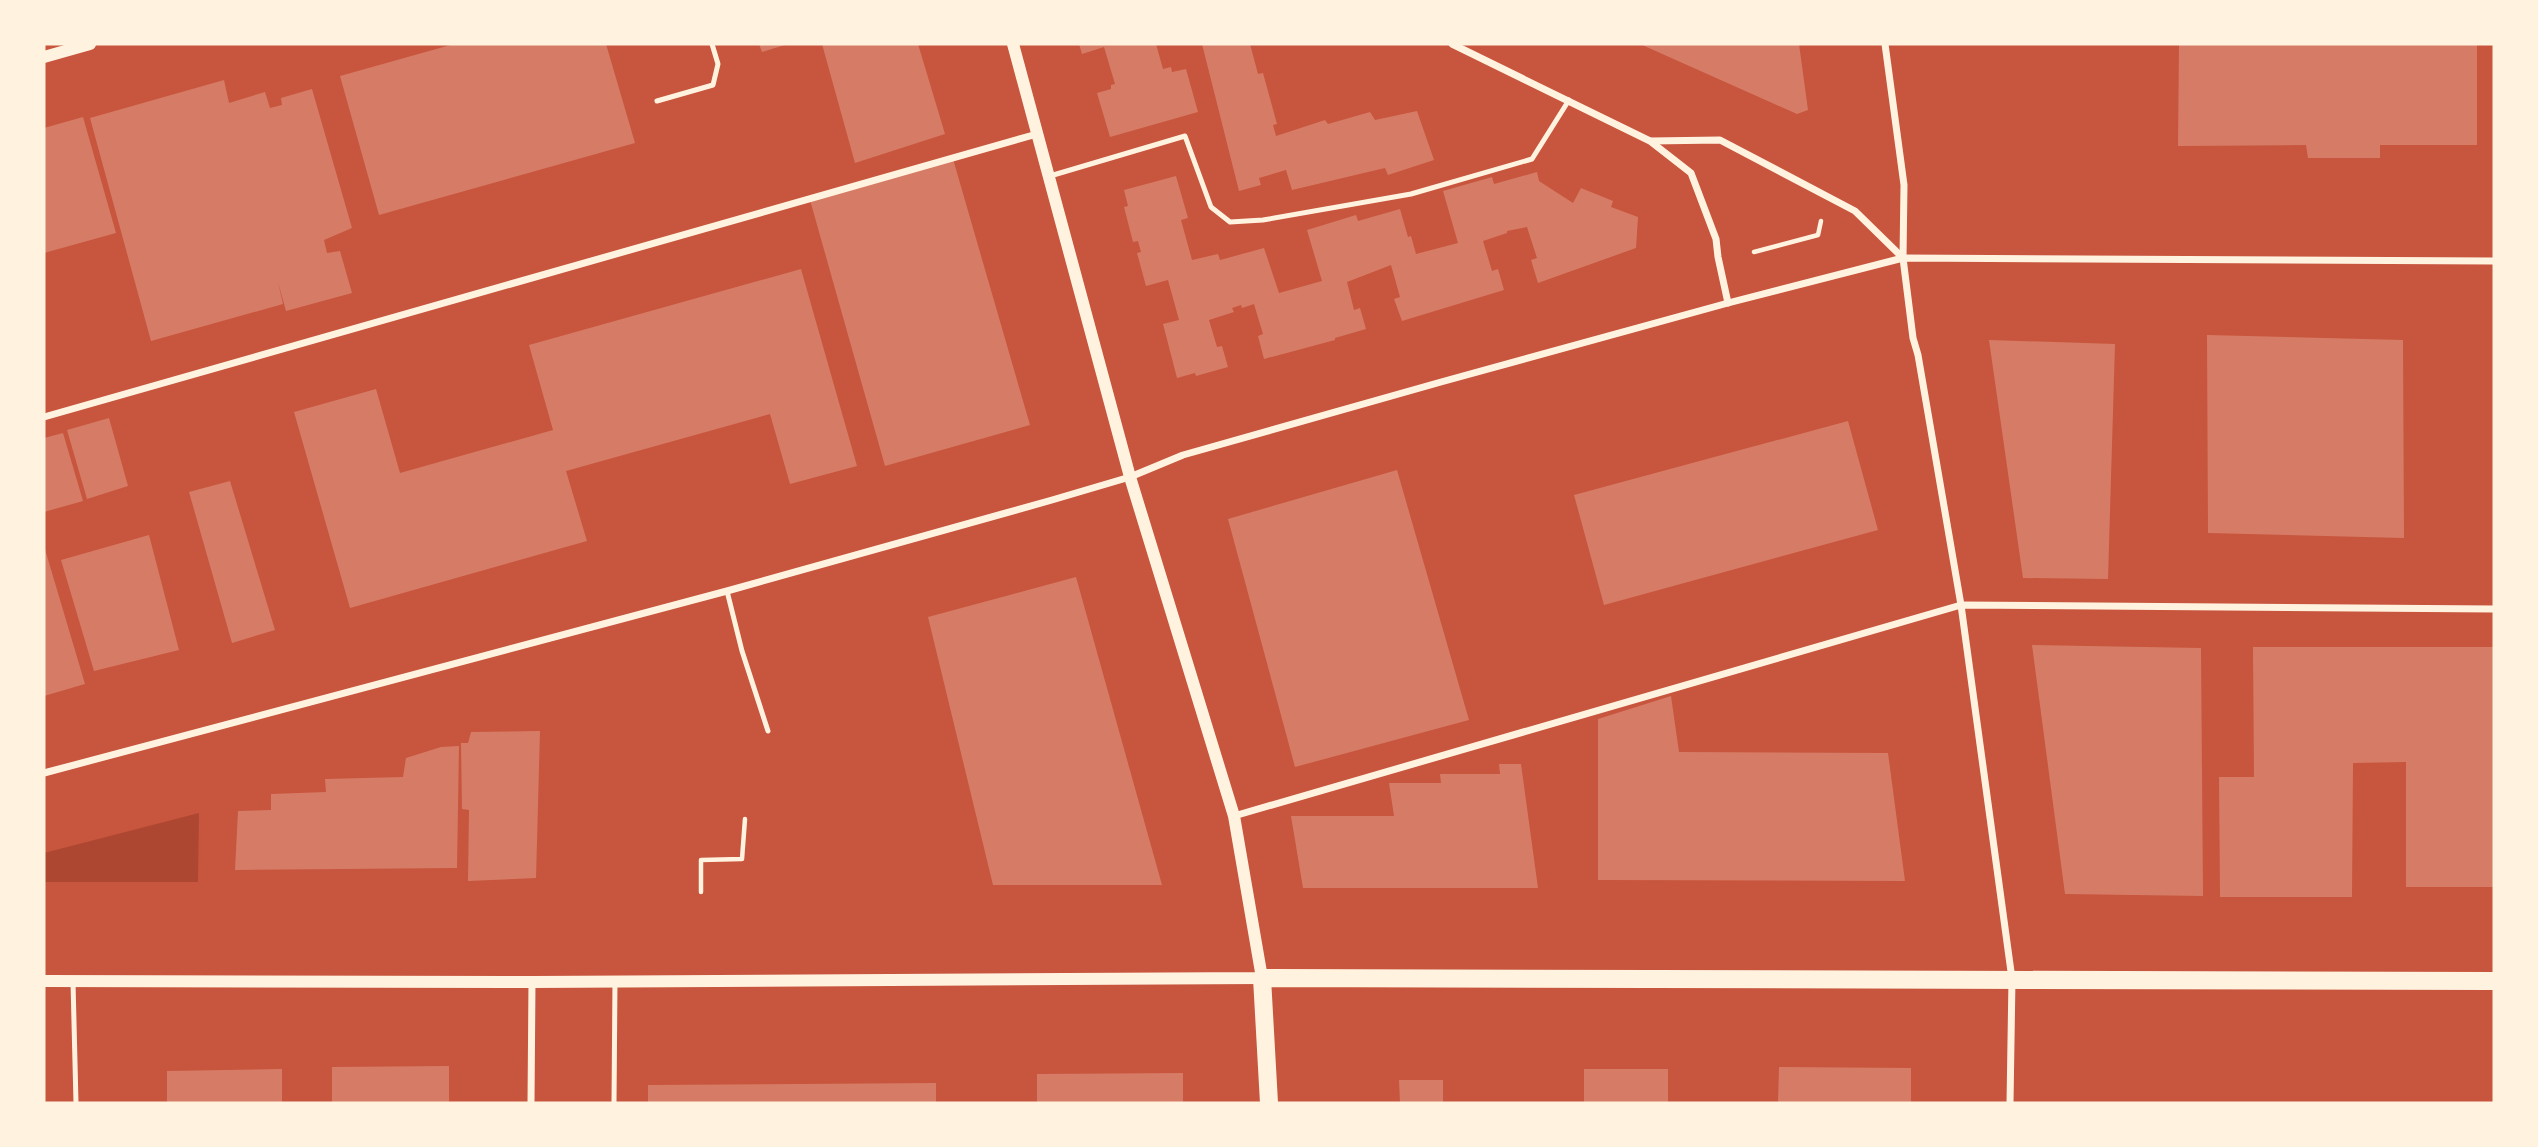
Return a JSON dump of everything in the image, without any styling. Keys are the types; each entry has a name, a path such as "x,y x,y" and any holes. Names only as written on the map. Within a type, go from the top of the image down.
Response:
{"main road":[{"path":"1269,1103 1262,978 2494,981"}],"street":[{"path":"44,57 90,44"},
{"path":"44,981 532,982 1262,978 1234,816 1130,477 1013,44"},
{"path":"1452,44 1650,141 1691,173 1716,239 1728,303"},
{"path":"1885,44 1904,185 1903,258 1913,338 1961,605 2012,979 2010,1103"},
{"path":"44,416 1037,134"},
{"path":"1650,141 1720,140 1855,211 1903,258"},
{"path":"44,773 727,591 1130,477 1183,456 1728,303 1903,258 2494,261"},
{"path":"1234,816 1961,605 2494,609"},
{"path":"531,1103 532,982"}],"lane":[{"path":"657,101 713,85 718,64 712,44"},
{"path":"1049,176 1185,136 1211,208 1230,222 1263,220 1411,194 1532,159 1569,100"},
{"path":"727,591 742,651 768,731"},
{"path":"614,1103 615,981"},
{"path":"73,982 76,1103"}],"path":[{"path":"1754,252 1818,235 1821,217"},
{"path":"701,892 701,860 742,859 745,819"}],"shaded area":[{"path":"199,813 198,882 44,882 44,853"}],"building":[{"path":"454,44 606,44 635,143 379,215 340,76"},
{"path":"759,44 788,44 762,52"},
{"path":"822,44 918,44 945,134 855,163"},
{"path":"1079,44 1156,44 1163,69 1171,67 1172,72 1186,69 1198,112 1110,137 1097,93 1111,89 1111,85 1115,84 1104,47 1082,54"},
{"path":"1202,44 1250,44 1258,74 1263,73 1277,124 1273,125 1276,136 1325,120 1328,124 1370,112 1375,120 1417,111 1434,160 1388,175 1385,168 1292,190 1286,170 1259,178 1261,185 1239,191"},
{"path":"1640,44 1799,44 1808,110 1797,114"},
{"path":"2179,44 2477,44 2477,145 2380,145 2380,158 2308,158 2306,145 2178,146"},
{"path":"224,80 229,103 265,92 270,108 282,105 281,98 312,89 352,228 324,240 327,253 340,251 352,293 286,311 278,282 283,304 151,341 90,118"},
{"path":"83,117 116,233 44,253 44,128"},
{"path":"953,159 1030,425 885,466 810,200"},
{"path":"1537,172 1539,181 1573,203 1581,188 1613,201 1611,207 1638,217 1636,248 1538,283 1531,260 1537,258 1527,227 1507,231 1483,241 1492,271 1498,269 1504,290 1402,321 1394,299 1400,297 1391,265 1347,282 1354,310 1360,308 1366,329 1264,359 1258,336 1263,334 1254,304 1242,308 1241,305 1232,308 1234,312 1209,320 1217,347 1222,346 1228,367 1177,378 1163,324 1179,320 1168,280 1146,286 1137,253 1141,252 1138,241 1133,242 1124,207 1128,206 1124,190 1176,176 1188,218 1181,220 1192,260 1218,254 1220,260 1264,248 1279,293 1322,281 1307,230 1356,215 1358,221 1400,209 1416,254 1458,243 1443,191 1492,177 1494,184"},
{"path":"801,269 857,466 790,484 770,414 566,471 587,541 350,608 294,412 376,389 400,473 553,430 529,345"},
{"path":"2207,335 2403,340 2404,538 2208,533"},
{"path":"1989,340 2115,344 2108,579 2023,578"},
{"path":"109,418 128,486 87,499 67,430"},
{"path":"1848,421 1878,530 1604,605 1574,495"},
{"path":"63,433 83,501 44,512 44,438"},
{"path":"1397,470 1469,720 1295,767 1228,519"},
{"path":"230,481 275,630 232,643 189,492"},
{"path":"149,535 179,650 94,671 61,560"},
{"path":"44,546 85,684 44,696"},
{"path":"1076,577 1162,885 993,885 928,617"},
{"path":"2032,645 2201,648 2203,896 2065,894"},
{"path":"2253,647 2494,647 2494,887 2406,887 2406,762 2353,763 2352,897 2220,897 2219,777 2254,777"},
{"path":"1671,696 1679,752 1888,753 1905,881 1598,880 1598,719"},
{"path":"540,731 536,878 468,881 469,810 462,809 461,743 468,743 471,732"},
{"path":"459,746 457,868 235,870 238,811 271,810 271,794 326,792 325,779 403,777 406,758 441,747"},
{"path":"1499,764 1521,764 1538,888 1303,888 1291,816 1394,816 1389,783 1441,783 1440,774 1500,774"},
{"path":"449,1066 449,1103 332,1103 332,1067"},
{"path":"1779,1067 1911,1068 1911,1103 1778,1103"},
{"path":"282,1069 282,1103 167,1103 167,1071"},
{"path":"1584,1069 1668,1069 1668,1103 1584,1103"},
{"path":"1183,1073 1183,1103 1037,1103 1037,1074"},
{"path":"1399,1080 1443,1080 1443,1103 1400,1103"},
{"path":"936,1083 936,1103 648,1103 648,1085"}]}
